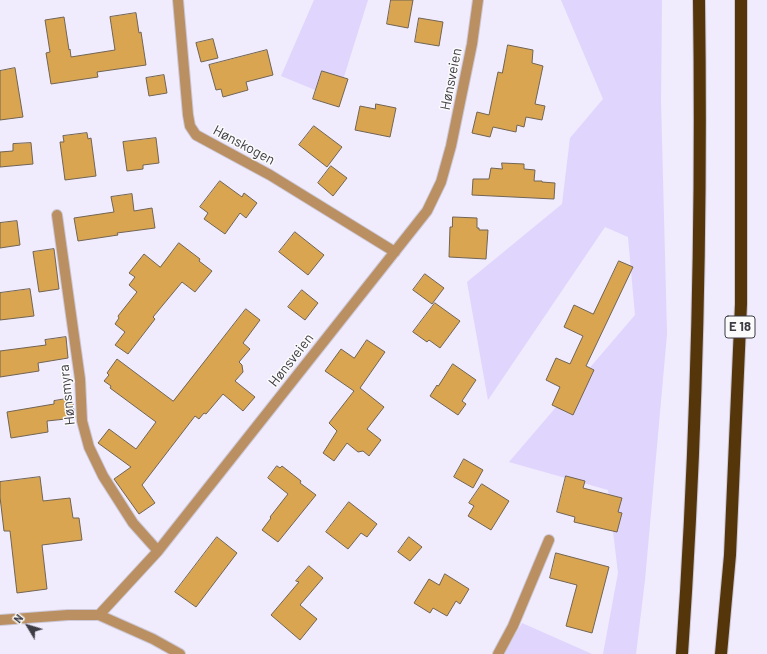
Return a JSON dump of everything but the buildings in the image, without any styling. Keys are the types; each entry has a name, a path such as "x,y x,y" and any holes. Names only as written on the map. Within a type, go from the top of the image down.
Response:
{"highway":[{"path":"682,654 689,551 698,307 700,94 699,0"},
{"name":"E 18","path":"722,654 730,555 741,304 741,0"}],"street":[{"name":"Hønskogen","path":"178,0 188,115 190,126 196,135 270,175 395,252"},
{"name":"Hønsveien","path":"100,615 158,551 427,211 441,182 452,146 472,44 478,0"},
{"name":"Hønsmyra","path":"57,215 80,379 82,421 89,447 103,476 133,523 158,551"},
{"path":"498,654 513,626 549,540"},
{"path":"0,620 68,615 100,615 153,639 180,654"}],"shaded area":[{"path":"314,0 368,0 337,99 281,76"},
{"path":"561,0 662,0 661,101 667,334 645,580 636,654 603,654 618,573 608,490 509,462 635,315 628,237 605,227 488,400 467,282 562,204 570,138 603,99"},
{"path":"522,623 592,654 504,654"}]}
